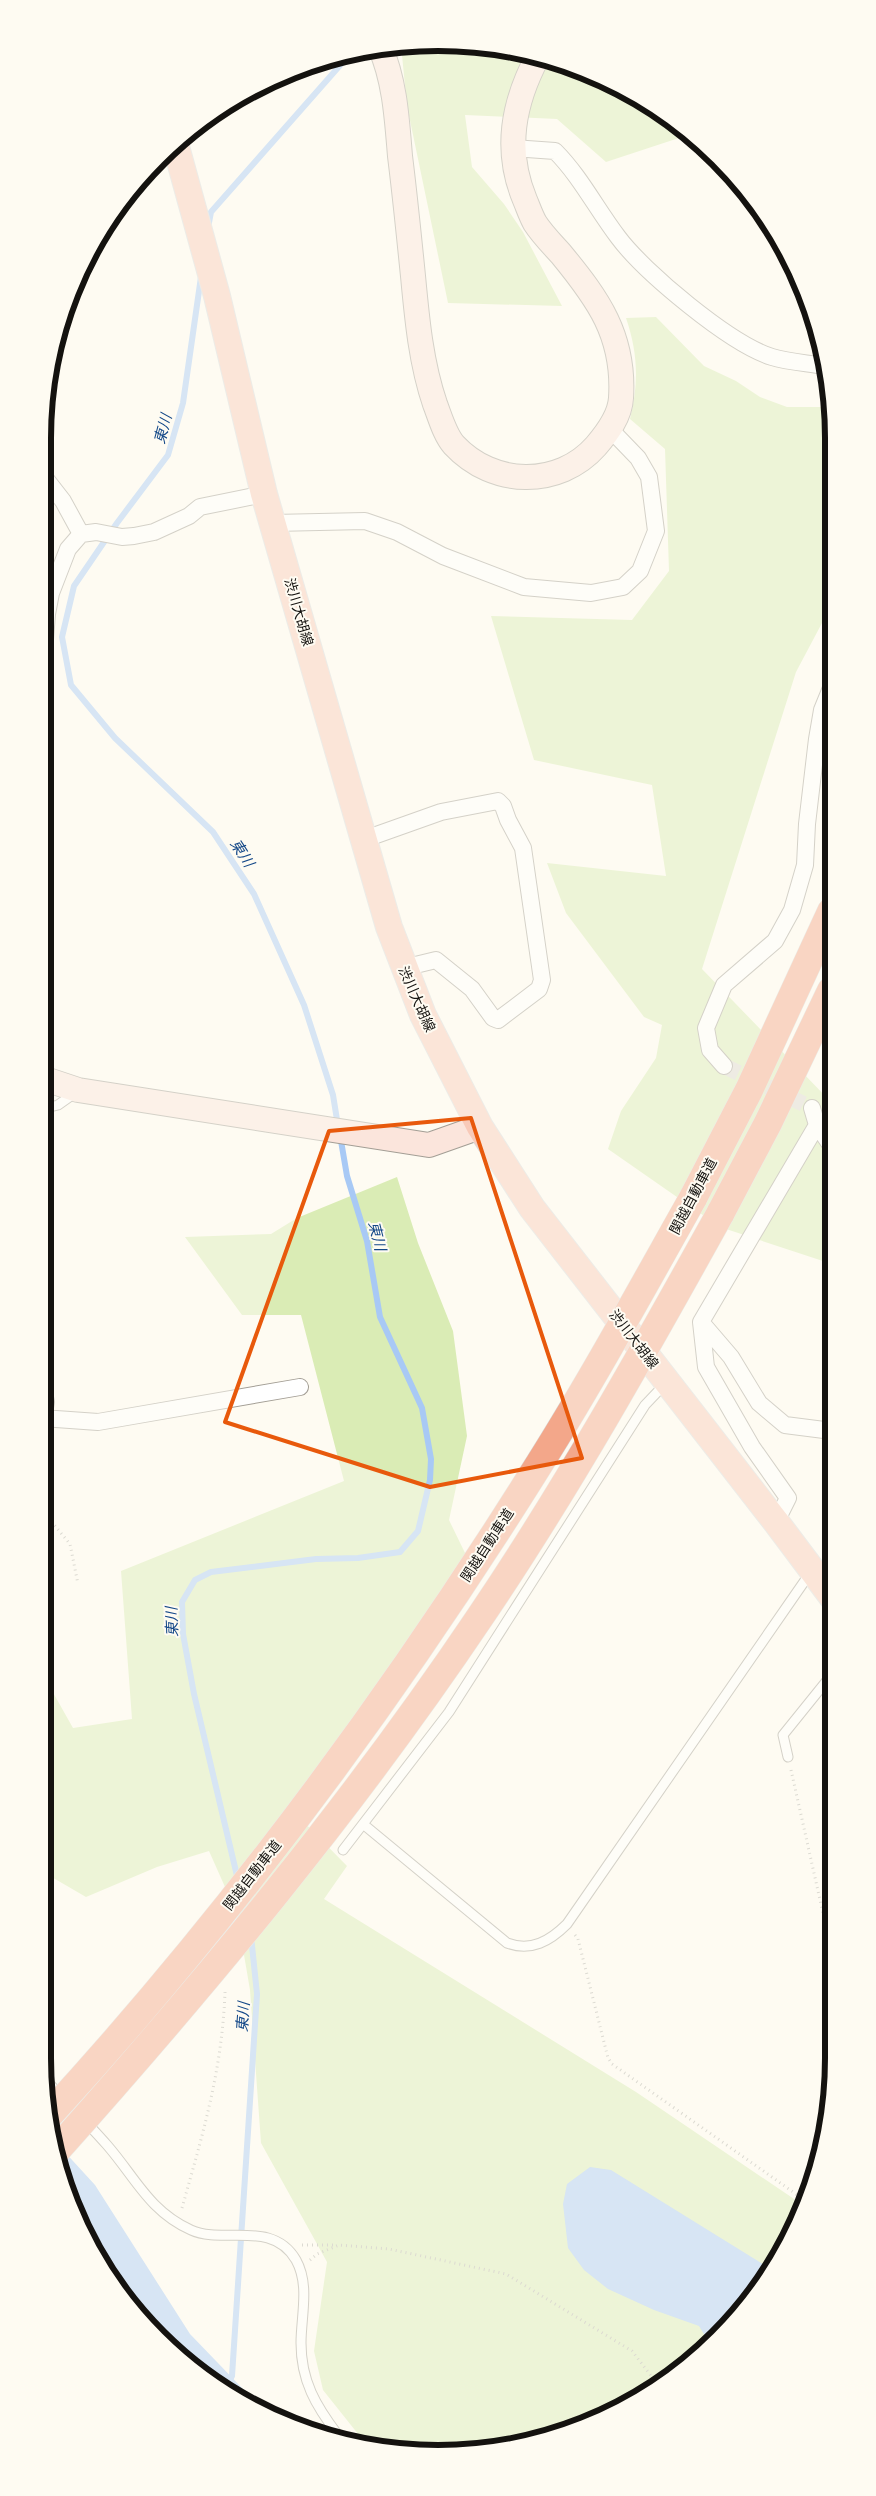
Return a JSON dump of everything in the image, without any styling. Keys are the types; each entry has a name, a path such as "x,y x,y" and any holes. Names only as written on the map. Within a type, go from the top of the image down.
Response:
{"highway":[{"name":"関越自動車道","path":"55,2108 183,1962 282,1837 376,1710 459,1589 533,1474 610,1346 693,1198 749,1090 825,925"},
{"name":"関越自動車道","path":"61,2145 216,1966 304,1857 434,1683 480,1618 559,1496 633,1370 720,1214 768,1123 825,1004"}],"main road":[{"name":"渋川大胡線","path":"178,152 217,296 264,494 365,839 388,927 423,1015 480,1127 532,1208 776,1522 825,1588"}],"street":[{"path":"383,56 395,103 418,323 430,388 453,444 480,466 509,477 563,471 585,458 611,430 621,401 622,373 617,344 599,303 534,222 514,172 515,116 528,74 534,63"},
{"path":"513,148 555,151 568,165 618,238 648,270 733,338 771,357 817,365"},
{"path":"273,523 365,521 397,532 443,556 524,587 591,593 623,587 640,571 656,532 650,477 638,458 611,430"},
{"path":"51,486 88,533 122,537 154,532 189,516 200,507 264,494"},
{"path":"51,593 68,549 88,533"},
{"path":"724,1066 710,1050 706,1028 724,985 775,940 792,910 805,865 807,824 817,739 825,703"},
{"path":"365,839 441,812 498,801 503,806 508,820 523,848 542,980 538,990 498,1020 493,1018 472,989 436,960 403,968"},
{"path":"51,1081 78,1090 429,1145 480,1127"},
{"path":"812,1108 817,1124 825,1136"},
{"path":"776,1522 788,1498 752,1447 706,1367 701,1322 817,1124"},
{"path":"701,1322 731,1357 759,1403 785,1425 825,1430"},
{"path":"51,1419 98,1422 300,1388"}],"lane":[{"path":"51,1107 58,1105 78,1090"},
{"path":"343,1850 449,1712 646,1405 668,1382"},
{"path":"363,1824 507,1943 519,1948 551,1940 567,1924 806,1580"},
{"path":"788,1758 783,1735 825,1683"},
{"path":"52,2087 108,2146 141,2193 178,2223 193,2232 260,2236 281,2244 296,2260 304,2298 301,2343 303,2370 314,2402 334,2431"}],"path":[{"path":"51,1521 70,1544 78,1584"},
{"path":"788,1758 825,1922"},
{"path":"567,1924 578,1939 608,2058 612,2064 799,2195"},
{"path":"178,2223 212,2101 224,2028 226,1990"},
{"path":"281,2244 339,2245 389,2249 506,2274 632,2351 654,2379"},
{"path":"298,2268 318,2254 339,2245"}],"highlighted area":[{"path":"471,1118 582,1458 430,1487 225,1422 329,1131"}],"green space":[{"path":"438,51 463,52 538,64 586,81 609,91 653,116 681,137 606,162 557,119 465,115 472,167 504,204 523,232 562,306 448,303 407,106 402,53"},
{"path":"656,317 704,366 736,381 760,397 787,407 823,407 825,617 796,672 702,969 825,1096 825,1262 720,1227 608,1149 621,1111 656,1058 662,1025 644,1017 566,913 547,863 666,876 652,785 534,760 491,616 632,620 669,571 665,449 630,419 635,393 636,368 633,343 626,318"},
{"path":"397,1177 418,1243 453,1331 467,1436 449,1520 466,1555 292,1810 347,1866 324,1899 636,2092 797,2201 785,2229 760,2273 729,2313 693,2349 653,2380 609,2405 538,2432 513,2437 463,2444 438,2445 413,2444 360,2436 323,2390 314,2351 327,2262 261,2143 250,1990 237,1914 209,1851 157,1867 86,1897 51,1877 51,1689 73,1728 132,1719 121,1571 344,1481 301,1315 242,1315 185,1237 271,1234 297,1218"}],"water":[{"path":"62,2149 95,2185 190,2334 249,2395 223,2380 183,2349 147,2313 131,2293 116,2273 91,2229 72,2182"},
{"path":"590,2167 611,2170 765,2265 729,2313 705,2337 699,2326 654,2310 608,2289 584,2270 568,2248 563,2204 567,2184"}],"waterway":[{"name":"東川","path":"208,228 211,212 342,63"},
{"name":"東川","path":"201,277 183,403 168,455 117,523 74,586 62,637 71,685 115,738 213,832 254,894 304,1005 333,1095 338,1126"},
{"name":"東川","path":"238,1880 194,1694 183,1634 182,1602 195,1580 211,1572 316,1559 358,1558 400,1552 418,1531 430,1480 431,1459 422,1408 380,1317 367,1241 347,1176 340,1135"},
{"name":"東川","path":"229,2382 232,2376 257,1994 251,1936"}],"tunnel":[{"path":"724,1066 812,1108"}]}
